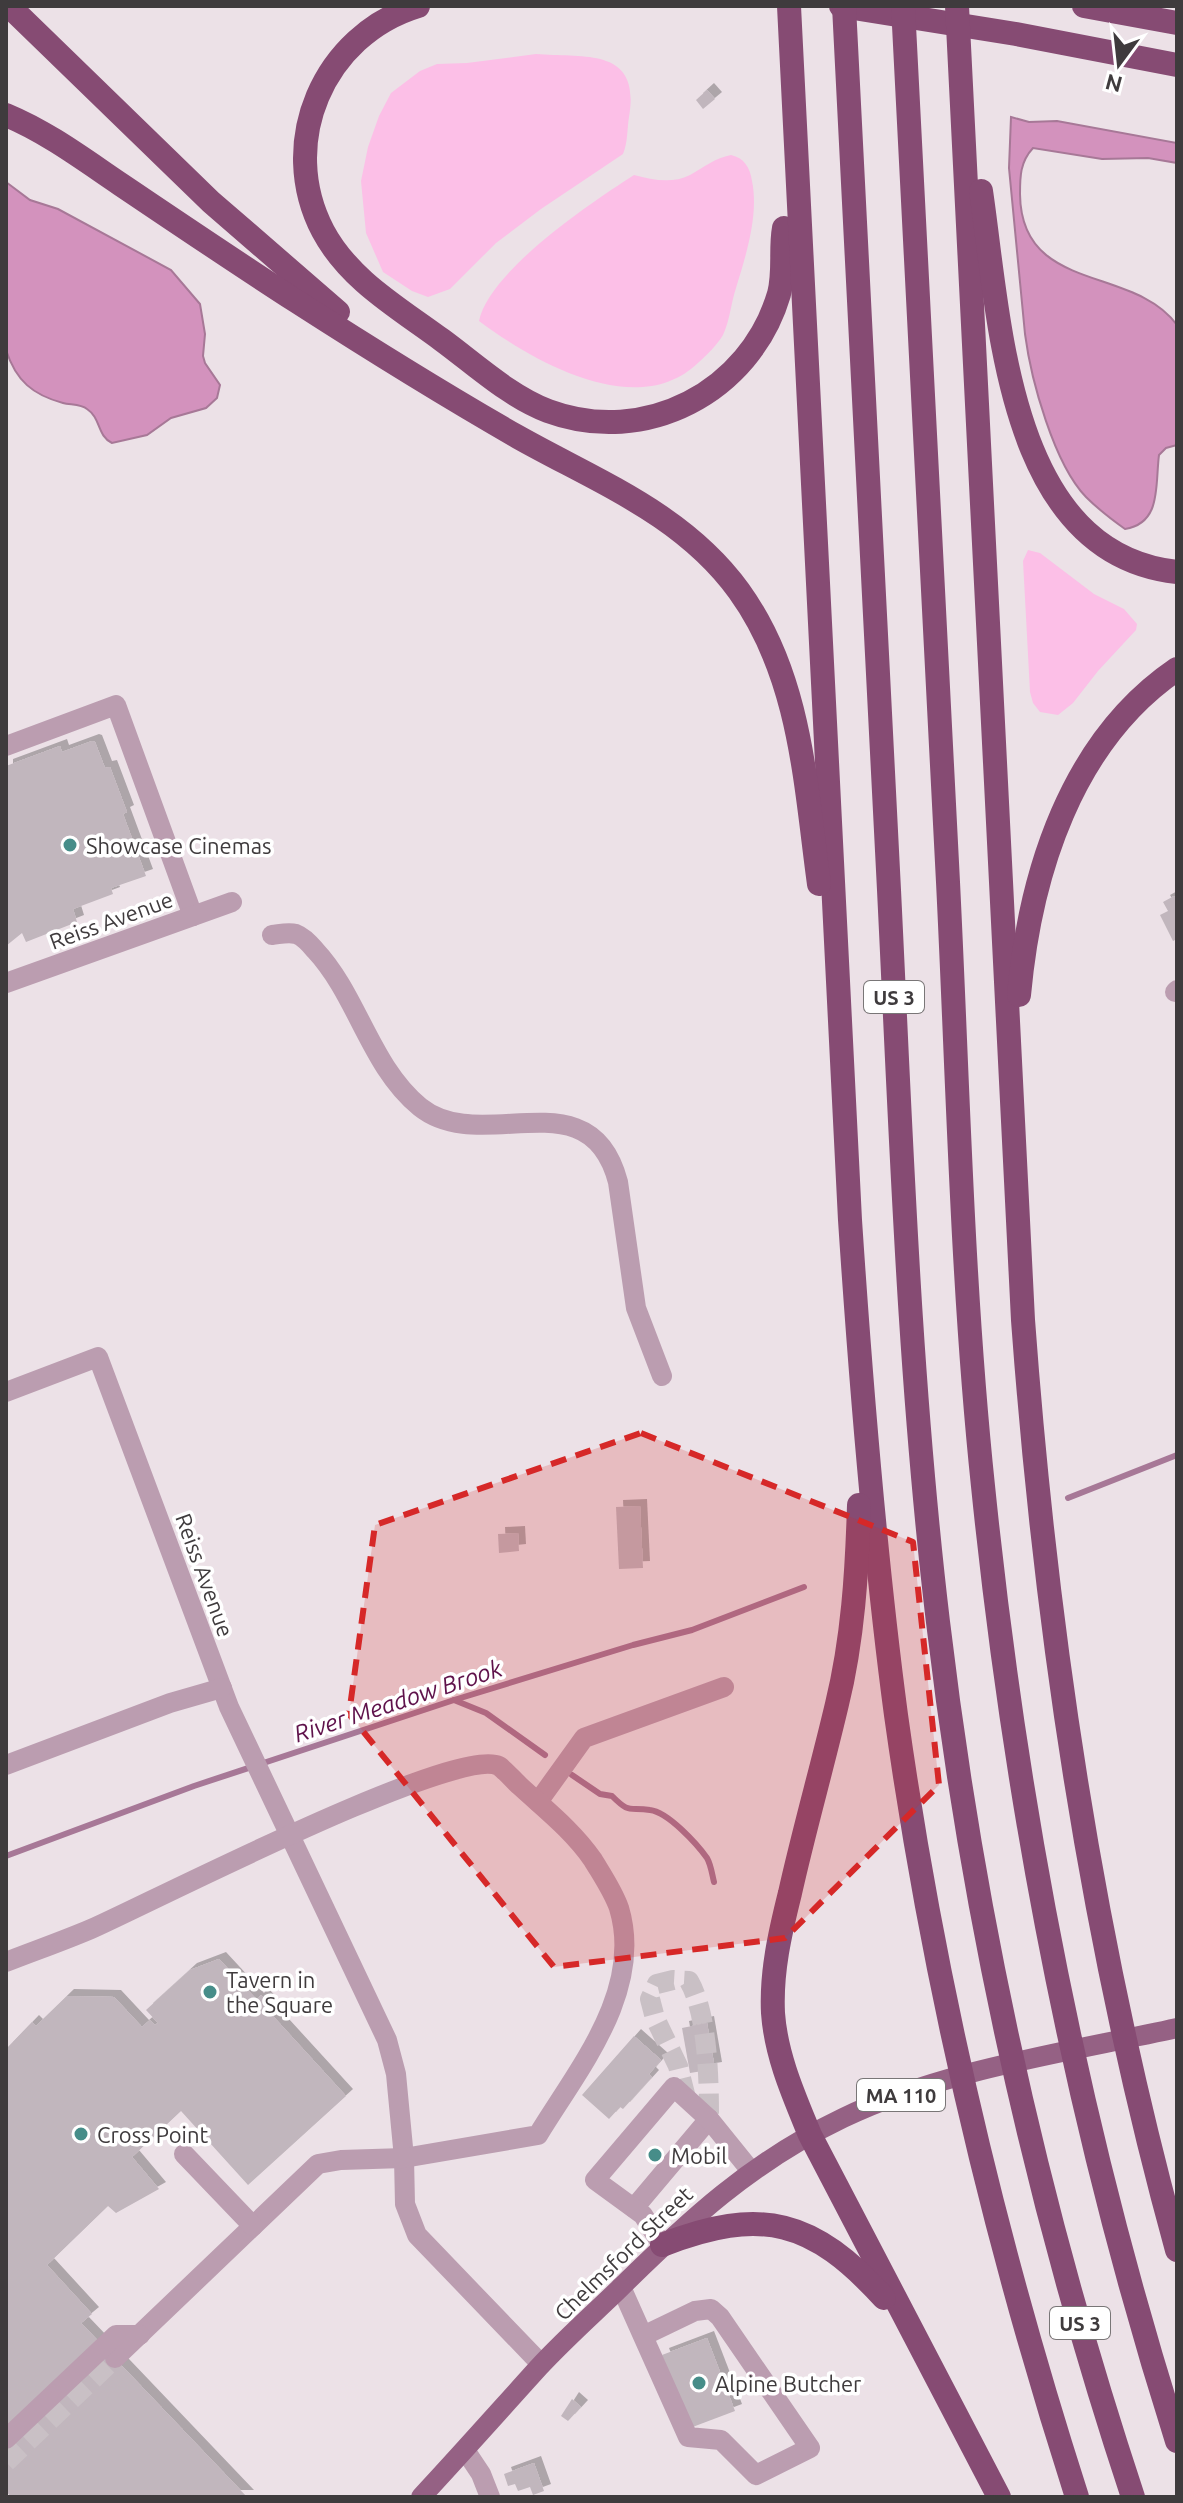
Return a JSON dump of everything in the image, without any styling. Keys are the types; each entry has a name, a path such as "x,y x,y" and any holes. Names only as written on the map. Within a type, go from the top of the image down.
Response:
{"highway":[{"path":"9,6 238,227 343,317 442,391"},
{"path":"418,6 395,14 362,37 326,78 311,114 304,149 310,199 331,245 354,273 529,402 566,416 626,422 668,413 715,388 760,339 778,297 784,273 783,232 796,175"},
{"path":"789,6 842,1045 862,1399 876,1548 918,1855 945,1995 982,2160 1020,2308 1077,2497"},
{"path":"843,6 1016,34 1177,66"},
{"name":"US 3","path":"843,6 917,1411 947,1694 997,1984 1034,2148 1069,2286 1133,2497"},
{"name":"US 3","path":"903,6 972,1358 983,1485 1007,1694 1024,1807 1055,1971 1091,2135 1130,2286 1177,2441"},
{"path":"957,6 1023,1320 1040,1518 1068,1736 1108,1959 1144,2123 1177,2250"},
{"path":"1084,6 1177,23"},
{"path":"959,50 1010,381 1031,448 1050,488 1064,508 1096,539 1133,561 1177,572"},
{"path":"6,115 60,143 296,301 442,391 531,444 638,500 676,526 711,557 753,612 783,675 797,727 842,1045"},
{"path":"1012,1105 1021,973 1035,895 1053,835 1076,784 1101,744 1131,708 1177,669"},
{"path":"862,1399 858,1560 850,1641 838,1704 774,1968 773,2014 776,2037 791,2088 810,2135 999,2497"},
{"path":"1144,2123 1177,2203"},
{"path":"662,2245 709,2228 741,2224 770,2225 810,2236 829,2246 862,2275 914,2337"}],"main road":[{"name":"Chelmsford Street","path":"421,2497 541,2364 662,2245 751,2171 810,2135 880,2102 952,2078 1177,2028"}],"street":[{"path":"6,746 116,705 193,916"},
{"name":"Reiss Avenue","path":"6,983 232,902"},
{"path":"272,935 299,935 330,967 387,1068 406,1095 423,1110 447,1120 469,1124 563,1124 592,1135 605,1149 618,1182 636,1308 662,1376"},
{"name":"Reiss Avenue","path":"6,1392 98,1357 222,1688"},
{"path":"538,1802 584,1738 724,1687"},
{"path":"6,1765 170,1703 222,1688 387,2040 396,2074 405,2204 417,2235 541,2364"},
{"path":"6,1962 90,1930 290,1833 432,1777 479,1765 499,1766 576,1838 620,1912 623,1939 620,1984 605,2024 538,2135 404,2158 318,2164 115,2358"},
{"path":"662,2245 643,2215 595,2180 674,2087 709,2119 751,2171"},
{"path":"634,2208 709,2119"},
{"path":"184,2154 253,2226"},
{"path":"621,2287 688,2437 721,2440 756,2475 810,2448 720,2317 711,2309 695,2311 643,2336"},
{"path":"6,2439 116,2335 140,2335"},
{"path":"465,2450 481,2474 490,2497"}],"highlighted area":[{"path":"641,1433 913,1542 939,1785 785,1938 554,1967 349,1714 375,1525"}],"shaded area":[{"path":"536,54 591,57 618,67 627,78 630,94 623,154 496,243 450,289 428,297 412,291 383,272 366,233 361,181 368,147 391,93 420,71 437,64"},
{"path":"1011,117 1029,122 1057,121 1177,143 1177,163 1148,158 1102,159 1033,148 1025,159 1021,176 1020,194 1025,226 1039,248 1059,264 1134,293 1158,306 1177,325 1177,445 1166,448 1159,455 1151,511 1137,525 1125,529 1086,497 1074,482 1054,443 1038,397 1025,334 1009,168"},
{"path":"731,155 746,164 752,181 753,221 747,249 723,335 702,359 674,379 647,387 617,386 587,379 528,353 479,321 487,301 521,260 569,220 634,175 676,180"},
{"path":"6,182 30,200 58,209 171,270 200,304 205,334 203,356 220,385 217,398 206,408 171,418 147,435 112,443 87,409 52,400 27,385 15,370 6,350"},
{"path":"1028,550 1040,553 1094,594 1124,609 1137,624 1136,630 1073,703 1058,715 1040,712 1030,692 1023,561"}],"building":[{"path":"707,90 715,99 703,109 696,100"},
{"name":"Showcase Cinemas","path":"92,741 105,768 110,767 146,876 111,888 113,894 73,909 77,922 26,942 22,933 6,946 6,766 60,746 62,752"},
{"path":"1174,896 1177,901 1177,939 1173,941 1160,915 1168,911 1163,902"},
{"path":"640,1506 643,1568 619,1569 616,1507"},
{"path":"518,1533 519,1551 499,1553 498,1534"},
{"name":"Cross Point","path":"219,1959 257,2000 261,1995 275,2010 271,2014 346,2096 248,2185 181,2111 132,2157 159,2189 116,2213 108,2206 47,2265 92,2314 81,2323 247,2497 11,2497 6,2491 6,2049 32,2022 36,2026 67,1996 114,1997 142,2027 150,2020 155,2025 158,2023 146,2010 190,1970"},
{"path":"707,2023 715,2069 690,2073 682,2028"},
{"path":"634,2036 661,2060 649,2074 652,2077 623,2109 620,2107 609,2119 582,2095"},
{"name":"Alpine Butcher","path":"707,2338 735,2411 690,2428 662,2355"},
{"path":"572,2399 581,2407 568,2421 561,2416"},
{"path":"534,2463 544,2491 533,2495 530,2487 518,2491 515,2484 508,2486 504,2474"}],"waterway":[{"name":"River Meadow Brook","path":"1068,1498 1177,1455"},
{"name":"River Meadow Brook","path":"6,1856 194,1786 454,1700 692,1630 804,1587"},
{"path":"454,1700 486,1713 545,1755"},
{"path":"572,1775 600,1794 612,1796 626,1808 657,1812 673,1822 707,1858 714,1882"}],"tunnel":[{"path":"686,2098 678,2066 655,2018 650,1999 657,1984 673,1980 689,1981 700,2011 706,2048 709,2119"},
{"path":"6,2462 115,2358"}],"place":[{"name":"Showcase Cinemas","path":"70,845"},
{"name":"Tavern in the Square","path":"210,1992"},
{"name":"Cross Point","path":"81,2134"},
{"name":"Mobil","path":"655,2155"},
{"name":"Alpine Butcher","path":"699,2383"}]}
